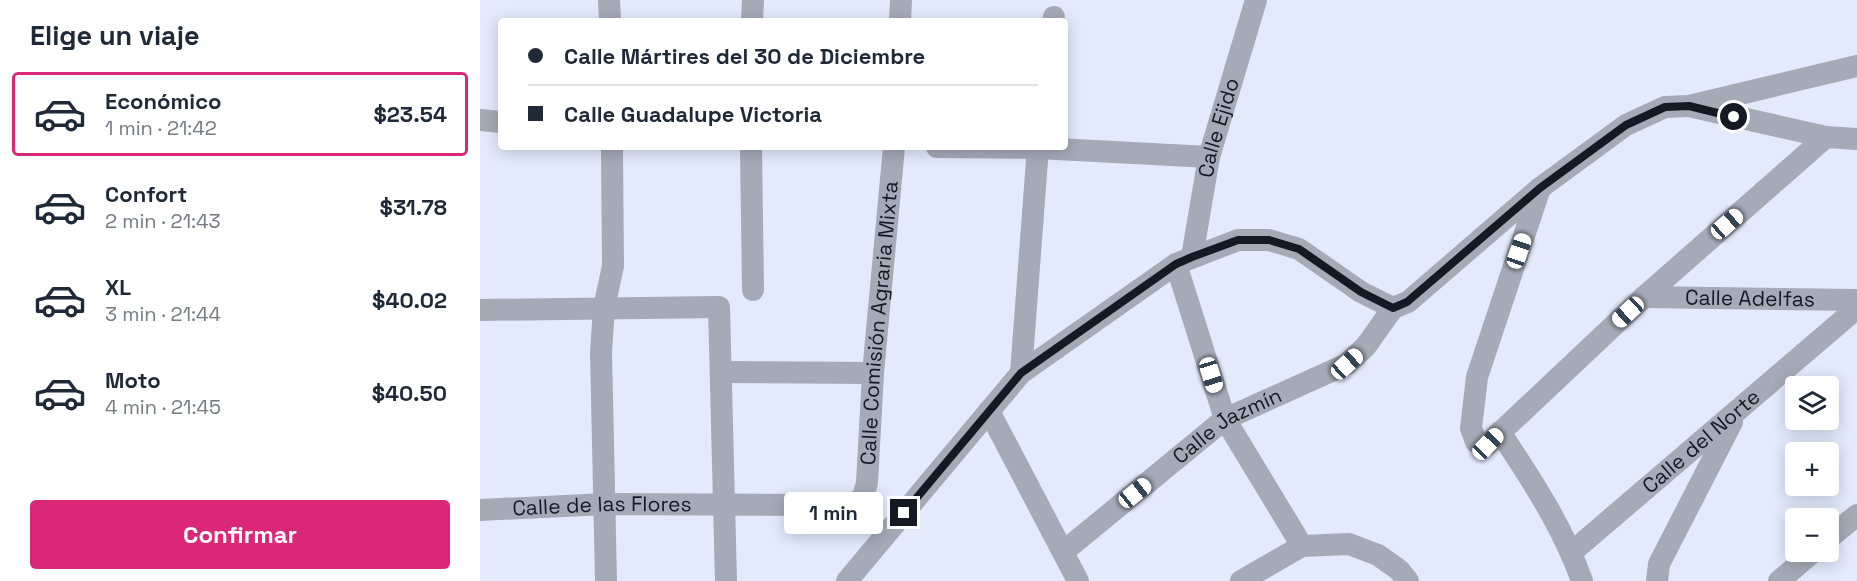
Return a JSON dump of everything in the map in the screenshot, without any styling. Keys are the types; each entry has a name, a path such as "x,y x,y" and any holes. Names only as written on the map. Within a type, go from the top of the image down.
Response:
{"street":[{"path":"609,0 610,18"},
{"path":"752,18 753,0"},
{"path":"900,18 901,0"},
{"name":"Calle Ejido","path":"1184,261 1209,157 1256,0"},
{"path":"847,581 1021,373 1184,261 1238,240 1269,240 1299,249 1361,292 1393,308 1407,302 1540,188 1626,125 1665,107 1689,106 1857,66"},
{"path":"1689,106 1826,137 1857,139"},
{"path":"480,120 498,122"},
{"path":"1540,188 1477,377 1471,428 1476,442 1488,444 1644,297 1826,137"},
{"path":"606,581 601,352 604,308 613,266 612,150"},
{"path":"751,150 753,290"},
{"name":"Calle Comisión Agraria Mixta","path":"862,500 867,483 873,373 894,150"},
{"path":"1021,373 1038,150"},
{"path":"1068,150 1209,157"},
{"path":"1184,261 1225,419 1302,546"},
{"name":"Calle Adelfas","path":"1644,297 1857,300"},
{"path":"480,310 719,307 726,581"},
{"name":"Calle Jazmín","path":"1063,552 1225,419 1347,364 1366,346 1393,308"},
{"name":"Calle del Norte","path":"1572,552 1857,308"},
{"path":"721,372 873,373"},
{"path":"1657,581 1659,564 1738,410"},
{"path":"989,411 1078,581"},
{"path":"1500,432 1540,493 1572,552 1582,581"},
{"name":"Calle de las Flores","path":"480,510 606,504 844,505 862,500"},
{"path":"1839,530 1857,515"},
{"path":"1241,581 1302,546 1349,544 1378,555 1399,570 1408,581"},
{"path":"1779,581 1801,562"}],"route":[{"path":"904,513 1021,373 1176,264 1238,240 1269,240 1299,249 1361,292 1393,308 1407,302 1540,188 1626,125 1665,107 1689,106 1734,117"}]}
